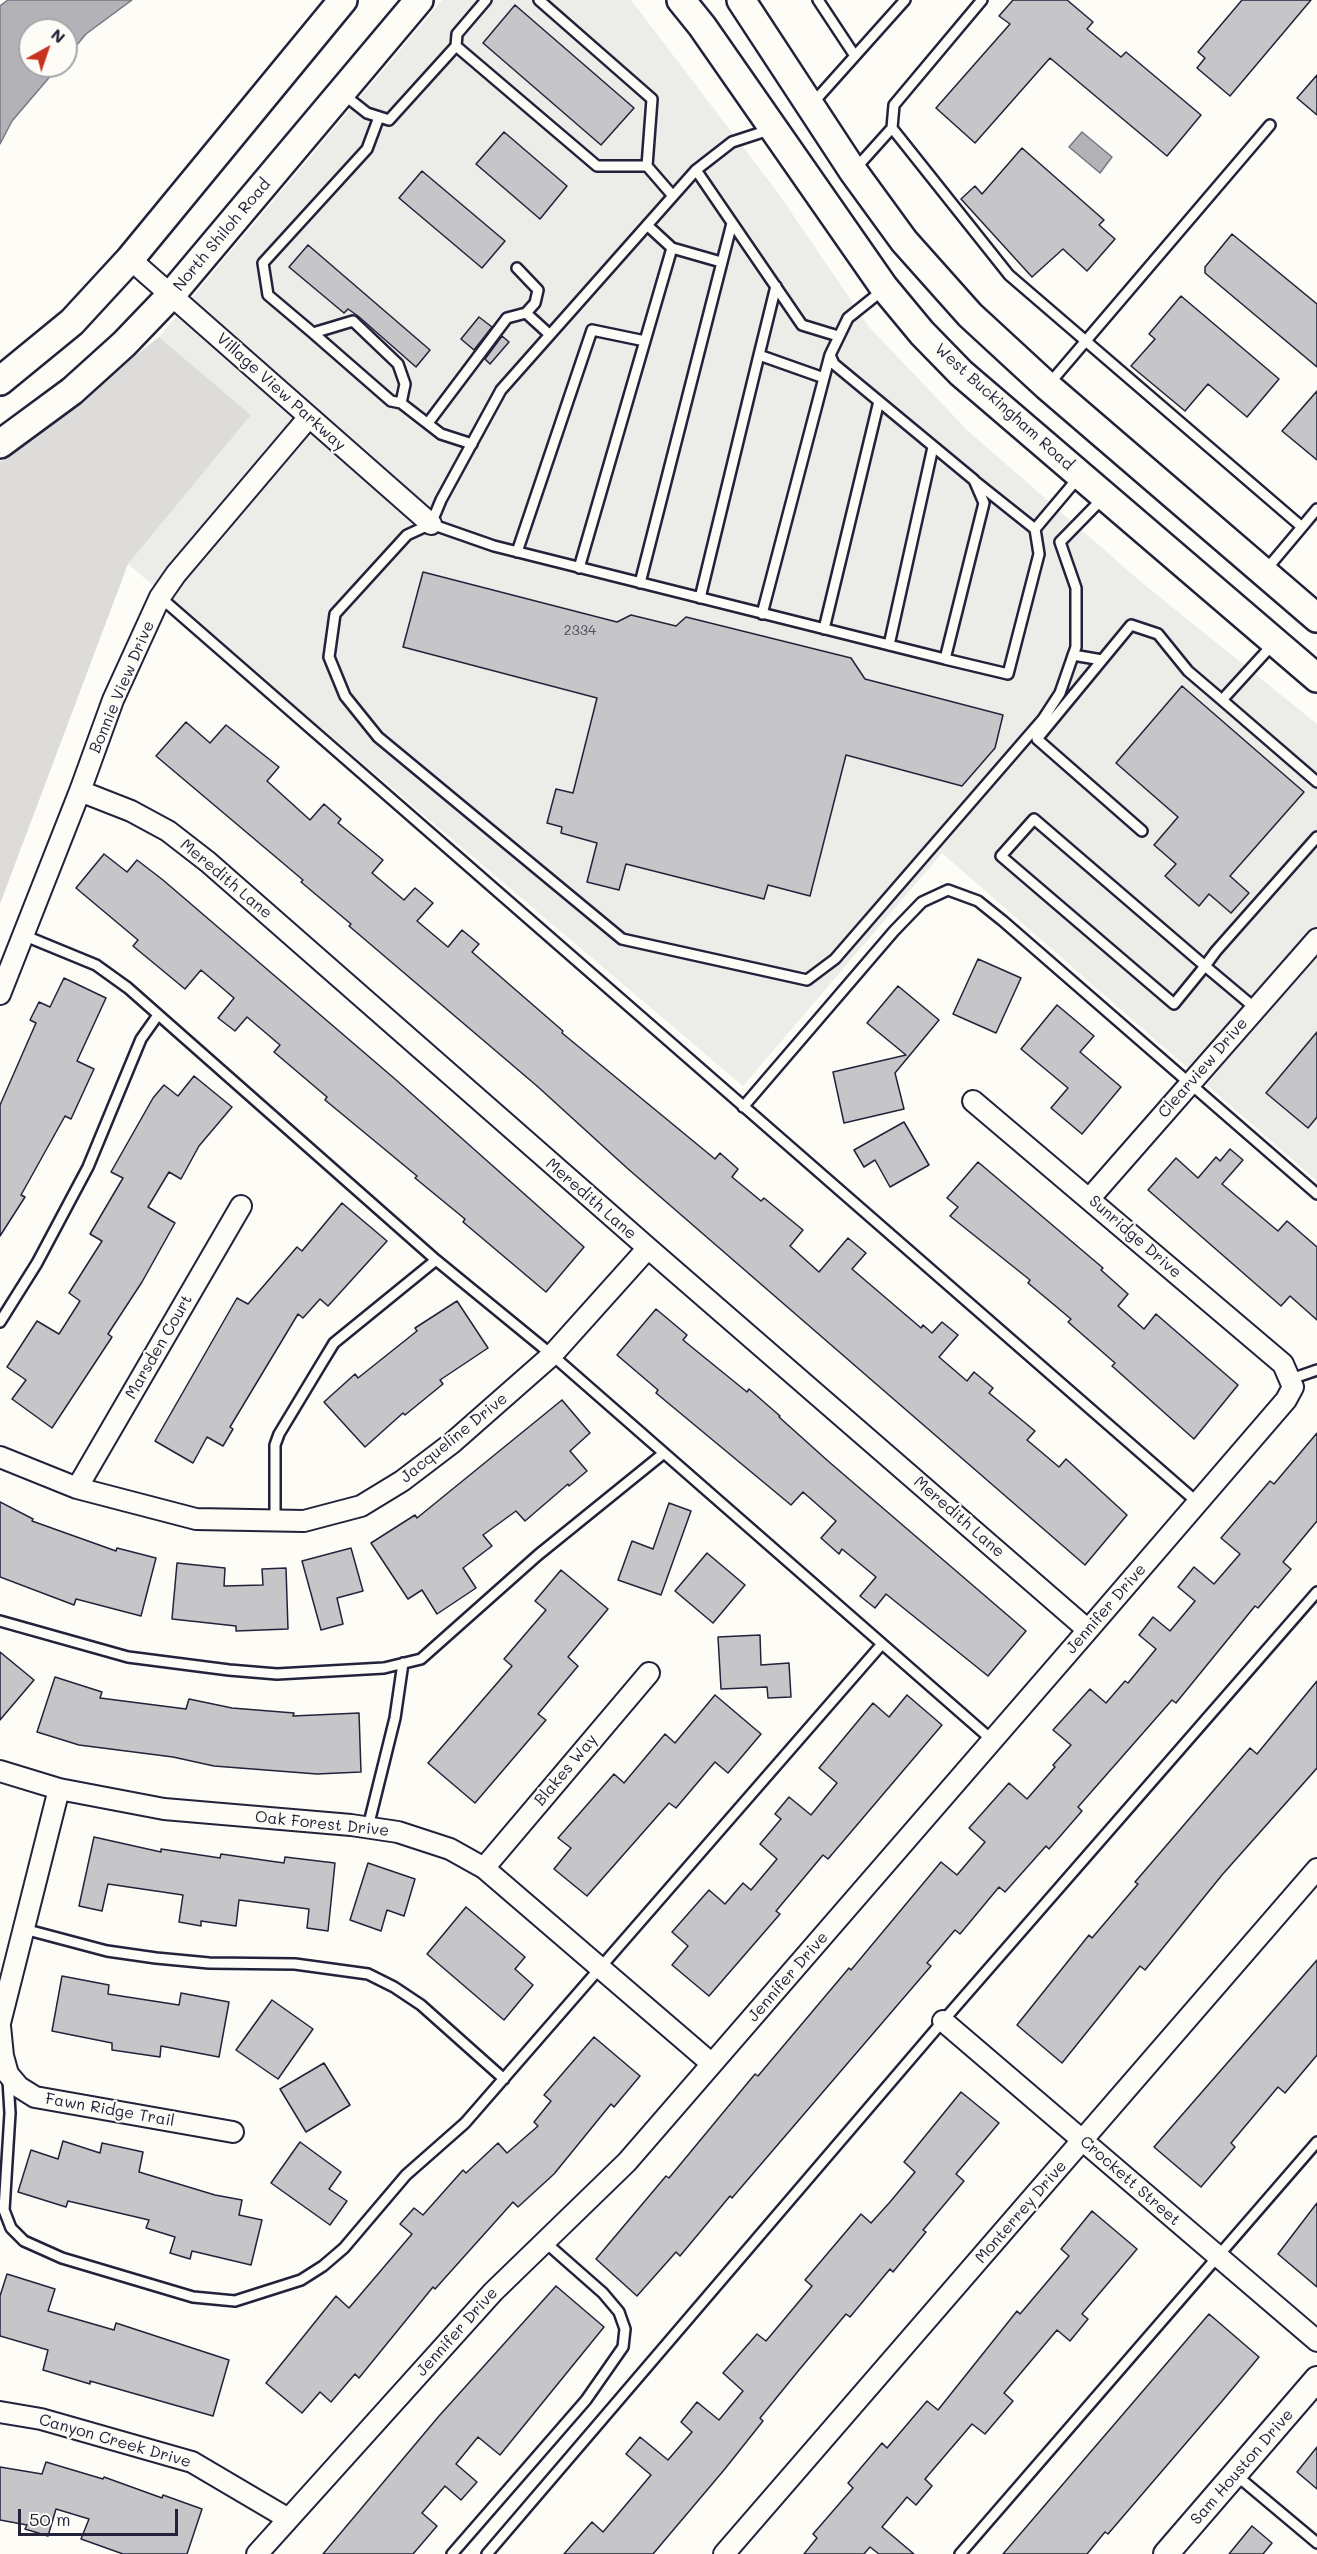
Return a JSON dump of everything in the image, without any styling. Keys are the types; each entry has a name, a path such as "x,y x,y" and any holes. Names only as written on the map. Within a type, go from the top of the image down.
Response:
{"main road":[{"path":"0,381 72,322 130,259 343,0"},
{"name":"North Shiloh Road","path":"9,438 81,383 171,295 419,0"},
{"name":"West Buckingham Road","path":"681,0 707,33 885,289 922,333 962,373 1317,678"},
{"path":"741,0 853,171 904,241 970,315 1047,386 1317,618"},
{"path":"772,129 811,106"},
{"path":"1105,496 1135,462"}],"street":[{"name":"Village View Parkway","path":"130,259 431,525"},
{"name":"Bonnie View Drive","path":"0,994 80,791 113,700 160,597 176,574 309,417"},
{"name":"Meredith Lane","path":"80,791 131,811 168,831 208,862 1088,1630"},
{"name":"Clearview Drive","path":"1090,1198 1317,939"},
{"name":"Sunridge Drive","path":"973,1101 1283,1364 1291,1380"},
{"name":"Marsden Court","path":"77,1488 241,1206"},
{"name":"Jacqueline Drive","path":"0,1457 77,1488 196,1519 304,1521 361,1506 402,1481 452,1443 552,1355 648,1248"},
{"name":"Jennifer Drive","path":"257,2554 287,2518 493,2292 627,2162 1286,1400 1293,1387 1291,1380"},
{"name":"Blakes Way","path":"484,1868 649,1673"},
{"name":"Oak Forest Drive","path":"0,1771 59,1789 164,1809 368,1827 398,1832 450,1849 484,1868 712,2064"},
{"path":"8,2074 3,2056 0,2024 59,1789"},
{"name":"Monterrey Drive","path":"724,2554 1317,1869"},
{"name":"Crockett Street","path":"943,2021 1317,2341"},
{"name":"Fawn Ridge Trail","path":"8,2074 19,2087 35,2097 232,2132"},
{"name":"Sam Houston Drive","path":"1166,2554 1317,2379"},
{"name":"Canyon Creek Drive","path":"0,2412 41,2418 192,2462 287,2518"}],"lane":[{"path":"342,92 367,112 389,120 456,46 457,34 486,0"},
{"path":"539,0 652,99 646,166 673,196"},
{"path":"818,0 855,56"},
{"path":"811,106 905,0"},
{"path":"853,171 892,128 894,105 982,0"},
{"path":"456,46 597,166 646,166"},
{"path":"379,117 367,149 263,264 268,295 391,401 401,403 441,434 472,444"},
{"path":"1047,386 1269,125"},
{"path":"892,128 1009,275 1085,343 1302,527"},
{"path":"431,525 441,500 501,390 549,334 696,170 732,142 772,129"},
{"path":"696,170 802,325 838,336"},
{"path":"640,583 732,223"},
{"path":"647,225 672,248 721,262"},
{"path":"579,568 672,248"},
{"path":"428,423 507,318 526,313 535,303 538,290 518,268"},
{"path":"700,598 776,286"},
{"path":"762,614 830,355 848,318 885,289"},
{"path":"526,313 549,334"},
{"path":"314,333 353,321 398,364 405,384 401,403"},
{"path":"517,552 592,330 645,341"},
{"path":"759,355 824,378"},
{"path":"830,355 834,364 1035,529 1039,554 1008,674 517,552 431,525 407,535 335,614 328,657 345,696 378,737 622,939 807,980 835,958 1043,719 1060,693 1076,647 1076,588 1060,542 1105,496"},
{"path":"824,629 879,401"},
{"path":"889,645 933,447"},
{"path":"1035,529 1081,476"},
{"path":"945,659 984,503 974,480"},
{"path":"1263,573 1317,509"},
{"path":"160,597 1197,1502"},
{"path":"1142,831 1037,739 1131,625 1158,634 1188,671 1317,782"},
{"path":"1222,700 1275,641"},
{"path":"1073,655 1102,660"},
{"path":"1255,1008 1205,966 1034,819 1001,856 1174,1004 1205,966 1317,837"},
{"path":"744,1107 894,931 922,902 948,890 978,901 1317,1194"},
{"path":"23,935 96,965 128,988 436,1260 552,1355 992,1740"},
{"path":"0,1322 38,1263 88,1167 141,1039 158,1015"},
{"path":"275,1521 275,1445 279,1434 334,1343 436,1260"},
{"path":"1291,1380 1317,1370"},
{"path":"0,1621 128,1657 229,1670 277,1674 384,1668 421,1659 538,1555 664,1453"},
{"path":"486,2554 943,2021 1317,1592"},
{"path":"8,2074 10,2113 4,2210 11,2228 24,2241 62,2258 194,2297 235,2301 301,2280 323,2266 344,2248 406,2175 465,2122 601,1969 882,1644"},
{"path":"368,1827 394,1718 403,1663"},
{"path":"24,1929 84,1946 156,1958 209,1963 295,1964 368,1974 394,1987 421,2005 504,2079"},
{"path":"960,2554 1317,2142"},
{"path":"452,2554 586,2400 623,2347 625,2329 619,2312 603,2293 545,2242"},
{"path":"1235,2474 1317,2543"}],"shaded area":[{"path":"8,0 132,0 86,34 78,44 78,18 18,18 18,78 49,78 12,121 0,144 0,6"},
{"path":"442,0 631,0 778,193 870,328 968,431 1140,581 1317,724 1317,1181 942,853 743,1086 128,564 251,415 159,337"},
{"path":"1082,132 1112,157 1100,173 1069,147"},
{"path":"159,337 251,415 128,564 0,904 0,462"}],"building":[{"path":"1013,0 1067,0 1093,22 1087,29 1121,57 1126,52 1201,115 1167,156 1050,58 975,143 936,108 1010,24 999,16"},
{"path":"1242,0 1311,0 1230,96 1197,68 1205,58 1198,52"},
{"path":"515,5 634,108 601,145 483,43"},
{"path":"1317,75 1317,115 1297,98"},
{"path":"504,132 567,186 540,219 476,164"},
{"path":"1022,148 1104,220 1099,225 1115,239 1087,271 1063,249 1032,277 961,199 975,186 982,194"},
{"path":"422,171 505,241 482,268 399,198"},
{"path":"1232,234 1317,304 1317,367 1205,273 1205,267"},
{"path":"308,245 430,350 416,367 358,316 348,309 344,313 289,267"},
{"path":"1181,296 1279,379 1247,417 1208,384 1185,411 1131,366 1155,339 1149,334"},
{"path":"479,317 492,327 474,350 461,339"},
{"path":"502,336 509,342 490,364 485,359"},
{"path":"1317,391 1317,460 1282,431"},
{"path":"423,572 617,622 631,615 676,626 686,617 851,658 865,679 1003,715 995,748 962,786 846,755 810,896 768,885 764,899 626,864 619,890 587,882 597,843 561,833 562,827 547,823 556,789 573,793 597,698 403,647"},
{"path":"1182,686 1304,792 1230,876 1249,893 1231,913 1209,894 1199,906 1165,876 1176,864 1154,845 1178,817 1116,763"},
{"path":"186,722 210,743 226,725 279,767 267,781 310,820 324,804 341,819 338,823 383,860 372,873 404,900 415,888 433,903 417,921 448,947 462,930 479,944 472,952 563,1031 562,1033 715,1159 720,1153 738,1169 732,1177 761,1201 764,1198 803,1230 790,1246 819,1272 848,1238 866,1253 852,1269 921,1328 923,1325 932,1333 942,1322 958,1335 939,1357 967,1381 974,1372 993,1388 989,1393 1035,1431 1027,1440 1059,1467 1066,1459 1127,1515 1085,1565 627,1168 537,1086 349,926 351,924 301,882 303,880 156,756"},
{"path":"104,854 127,872 137,860 163,880 395,1079 584,1247 546,1292 463,1222 465,1219 415,1178 417,1176 325,1100 327,1097 274,1052 280,1045 247,1017 235,1031 218,1018 234,998 201,970 185,989 133,946 138,940 76,888"},
{"path":"978,959 1021,978 996,1033 953,1014"},
{"path":"64,978 106,998 77,1061 94,1069 71,1119 65,1116 21,1195 25,1197 0,1236 0,1105 36,1023 30,1020 39,1002 50,1007"},
{"path":"898,986 939,1020 895,1073 904,1109 844,1123 833,1072 906,1055 867,1023"},
{"path":"1057,1005 1094,1036 1080,1052 1121,1087 1082,1134 1051,1108 1068,1088 1021,1049"},
{"path":"1317,1032 1317,1117 1308,1128 1266,1093"},
{"path":"194,1076 232,1107 199,1146 181,1179 169,1172 148,1207 175,1223 142,1282 108,1334 112,1337 52,1428 12,1399 26,1380 7,1367 37,1321 59,1334 80,1301 69,1293 102,1241 90,1234 123,1178 111,1172 153,1098 164,1085 178,1096"},
{"path":"904,1122 929,1165 890,1187 875,1160 864,1167 854,1150"},
{"path":"1230,1149 1243,1160 1222,1184 1278,1231 1287,1221 1317,1247 1317,1320 1290,1296 1281,1306 1148,1190 1176,1158 1198,1178 1216,1157 1220,1161"},
{"path":"978,1162 1103,1268 1101,1270 1128,1294 1118,1306 1144,1329 1156,1314 1238,1385 1194,1439 1112,1366 1115,1363 1068,1322 1071,1319 1028,1283 1030,1280 950,1216 958,1207 947,1198"},
{"path":"342,1203 387,1241 328,1306 320,1299 303,1318 298,1314 230,1427 233,1429 223,1446 207,1437 193,1463 155,1441 237,1298 248,1304 297,1247 302,1251"},
{"path":"457,1301 488,1348 440,1380 443,1384 405,1415 403,1413 365,1447 324,1402 355,1374 358,1378 417,1331 415,1328"},
{"path":"656,1309 687,1335 683,1340 747,1392 749,1389 828,1461 1026,1631 988,1676 886,1594 875,1608 860,1596 876,1577 842,1549 839,1554 821,1538 836,1521 803,1492 791,1505 656,1393 658,1390 617,1355"},
{"path":"562,1400 590,1433 570,1451 587,1471 569,1486 568,1484 525,1521 516,1511 483,1535 492,1546 463,1568 476,1588 437,1614 422,1590 408,1599 371,1543 415,1515 417,1518"},
{"path":"1317,1433 1317,1521 1283,1562 1291,1569 1258,1608 1255,1606 1176,1703 1172,1700 1078,1807 1082,1811 1049,1849 1046,1846 1005,1892 999,1887 960,1934 955,1930 927,1963 931,1966 732,2198 730,2196 680,2256 676,2252 637,2296 596,2259 666,2176 669,2178 755,2074 758,2076 849,1968 851,1970 941,1862 957,1875 985,1842 969,1828 1009,1783 1027,1799 1055,1767 1053,1765 1071,1745 1053,1730 1090,1689 1106,1703 1125,1681 1128,1683 1156,1649 1139,1635 1153,1617 1170,1631 1195,1601 1178,1587 1194,1567 1214,1584 1240,1554 1221,1538 1270,1481 1274,1484"},
{"path":"0,1502 33,1519 32,1521 116,1551 117,1548 156,1558 141,1616 76,1599 74,1605 0,1577"},
{"path":"669,1503 691,1511 661,1595 618,1580 632,1541 653,1549"},
{"path":"351,1548 363,1591 337,1598 343,1624 321,1630 302,1561"},
{"path":"707,1553 745,1585 713,1623 675,1591"},
{"path":"177,1563 225,1568 224,1586 263,1585 262,1569 286,1568 288,1629 236,1631 236,1626 172,1619"},
{"path":"561,1570 608,1609 568,1657 578,1666 538,1714 546,1720 475,1803 428,1763 512,1666 504,1659 546,1610 535,1601"},
{"path":"760,1635 761,1665 789,1663 791,1697 768,1698 767,1687 721,1689 718,1637"},
{"path":"0,1652 34,1680 0,1720"},
{"path":"55,1677 102,1692 100,1698 186,1709 189,1699 232,1708 294,1713 293,1716 359,1713 361,1772 317,1774 214,1766 173,1757 79,1745 37,1732"},
{"path":"1317,1681 1317,1768 1222,1875 1145,1970 1140,1966 1062,2063 1017,2025 1089,1935 1092,1938 1138,1884 1135,1882 1250,1748 1257,1754"},
{"path":"715,1695 761,1734 728,1773 715,1762 676,1808 669,1803 587,1896 554,1869 571,1848 558,1838 614,1774 624,1783 665,1734 675,1743"},
{"path":"907,1695 942,1725 828,1859 823,1855 776,1911 780,1914 709,1996 672,1965 688,1946 672,1932 709,1890 725,1904 743,1883 751,1890 777,1859 760,1844 781,1819 775,1814 789,1797 811,1815 837,1783 819,1768 873,1703 889,1717"},
{"path":"94,1837 161,1852 161,1849 220,1858 221,1854 284,1863 285,1857 335,1863 328,1931 307,1928 309,1909 239,1900 236,1926 201,1921 201,1926 179,1922 183,1895 108,1884 102,1911 79,1906"},
{"path":"368,1863 415,1879 404,1916 387,1910 381,1931 350,1920"},
{"path":"466,1907 525,1957 515,1969 533,1985 504,2020 427,1954"},
{"path":"1317,1960 1317,2055 1285,2093 1278,2087 1231,2143 1235,2147 1201,2187 1154,2147"},
{"path":"62,1976 109,1985 108,1994 179,2005 181,1993 229,2002 219,2057 161,2046 160,2057 112,2050 112,2043 52,2031"},
{"path":"272,2000 313,2029 278,2079 236,2050"},
{"path":"594,2037 640,2076 614,2107 611,2104 554,2174 518,2207 513,2202 435,2289 433,2287 359,2378 355,2374 331,2402 320,2392 302,2413 266,2383 336,2296 349,2308 412,2234 400,2224 414,2208 423,2215 463,2170 466,2173 498,2143 507,2153 538,2126 534,2122 551,2101 544,2095"},
{"path":"324,2063 350,2105 306,2132 280,2089"},
{"path":"961,2092 999,2123 956,2174 964,2181 923,2230 926,2232 893,2272 890,2269 850,2317 846,2314 799,2370 760,2418 763,2421 653,2554 564,2554 592,2522 603,2532 651,2475 626,2454 640,2437 668,2460 692,2432 681,2422 697,2402 719,2420 743,2391 723,2373 757,2334 766,2341 812,2286 805,2280 861,2214 871,2223 890,2202 915,2172 904,2162"},
{"path":"63,2141 100,2153 102,2143 143,2152 139,2172 215,2195 242,2200 239,2215 262,2220 251,2265 192,2251 190,2259 170,2253 175,2237 146,2228 149,2220 68,2201 66,2207 18,2192 31,2150 58,2159"},
{"path":"300,2142 341,2172 329,2189 347,2201 330,2225 271,2183"},
{"path":"1317,2203 1317,2287 1278,2254"},
{"path":"1092,2211 1137,2249 1082,2314 1088,2319 1070,2341 1057,2330 1004,2393 1013,2401 985,2434 972,2424 925,2479 932,2486 916,2505 907,2497 882,2527 914,2554 879,2554 870,2547 864,2554 804,2554 817,2538 813,2534 853,2488 848,2483 882,2443 887,2448 927,2401 938,2410 1017,2311 1020,2314 1069,2256 1061,2249"},
{"path":"7,2274 55,2289 48,2311 114,2330 116,2323 229,2360 213,2416 43,2370 48,2350 0,2336 0,2296"},
{"path":"556,2286 604,2327 500,2455 478,2437 456,2464 477,2482 461,2500 445,2486 422,2513 437,2526 413,2554 323,2554 439,2416"},
{"path":"1209,2314 1259,2357 1108,2534 1105,2532 1087,2554 1003,2554"},
{"path":"1317,2447 1317,2489 1297,2472"},
{"path":"46,2462 103,2479 104,2477 162,2498 163,2495 202,2509 187,2554 123,2554 81,2539 89,2519 56,2509 48,2536 25,2529 27,2525 0,2520 0,2467 42,2474"},
{"path":"1252,2526 1272,2543 1263,2554 1229,2554"}]}
